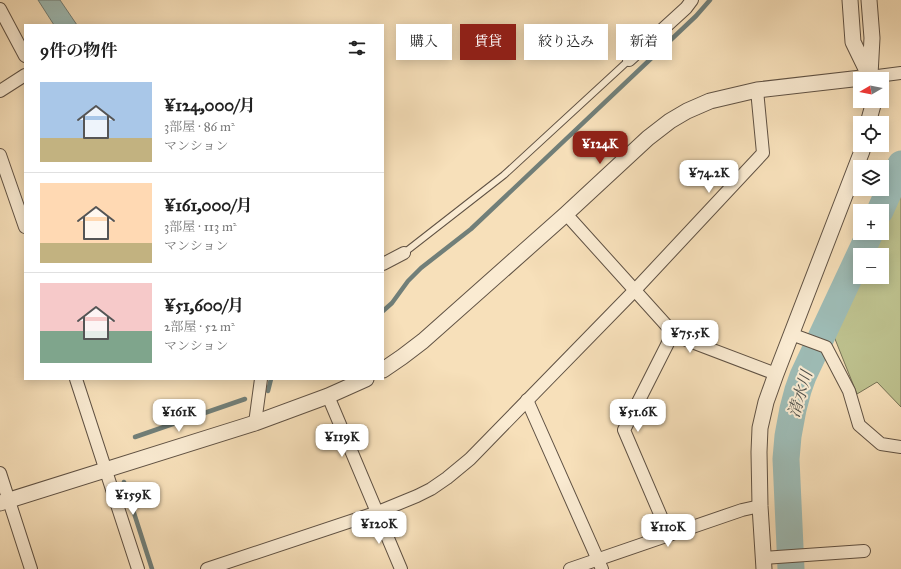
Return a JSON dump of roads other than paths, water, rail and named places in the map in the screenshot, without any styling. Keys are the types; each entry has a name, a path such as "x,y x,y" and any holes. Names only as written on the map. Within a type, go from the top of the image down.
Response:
{"street":[{"path":"668,24 686,8 692,0"},
{"path":"850,0 853,42 867,72"},
{"path":"869,0 872,38 870,72"},
{"path":"0,9 24,54"},
{"path":"889,75 901,73"},
{"path":"0,91 24,76"},
{"path":"384,369 402,358 423,341 566,214 648,138 670,121 687,111 710,101 757,90 853,80"},
{"path":"207,569 378,512 417,496 447,478 470,459 635,290 763,153 757,90"},
{"path":"862,152 766,402 760,428 759,452 760,506 764,563 781,556 864,551"},
{"path":"0,155 24,224"},
{"path":"566,214 676,336 776,374"},
{"path":"384,263 404,253"},
{"path":"670,535 624,430 673,333"},
{"path":"791,334 826,347 848,391 859,425 882,444 901,447"},
{"path":"76,380 138,569"},
{"path":"254,423 261,380"},
{"path":"4,502 254,423 328,396 364,380"},
{"path":"328,396 402,569"},
{"path":"527,400 600,564"},
{"path":"0,473 4,502 31,569"},
{"path":"570,569 600,564 670,535 742,510 760,506"}],"lane":[{"path":"404,253 504,175 629,60"}],"water":[{"path":"38,0 60,0 76,24 53,24"}],"waterway":[{"path":"384,310 392,303 408,281 421,268 471,229 696,16 710,0"},
{"name":"清水川","path":"883,204 901,164"},
{"name":"清水川","path":"791,569 786,459 788,436 793,409 803,376 867,240"},
{"path":"268,391 271,380"},
{"path":"135,437 245,399"},
{"path":"124,482 152,569"}]}
